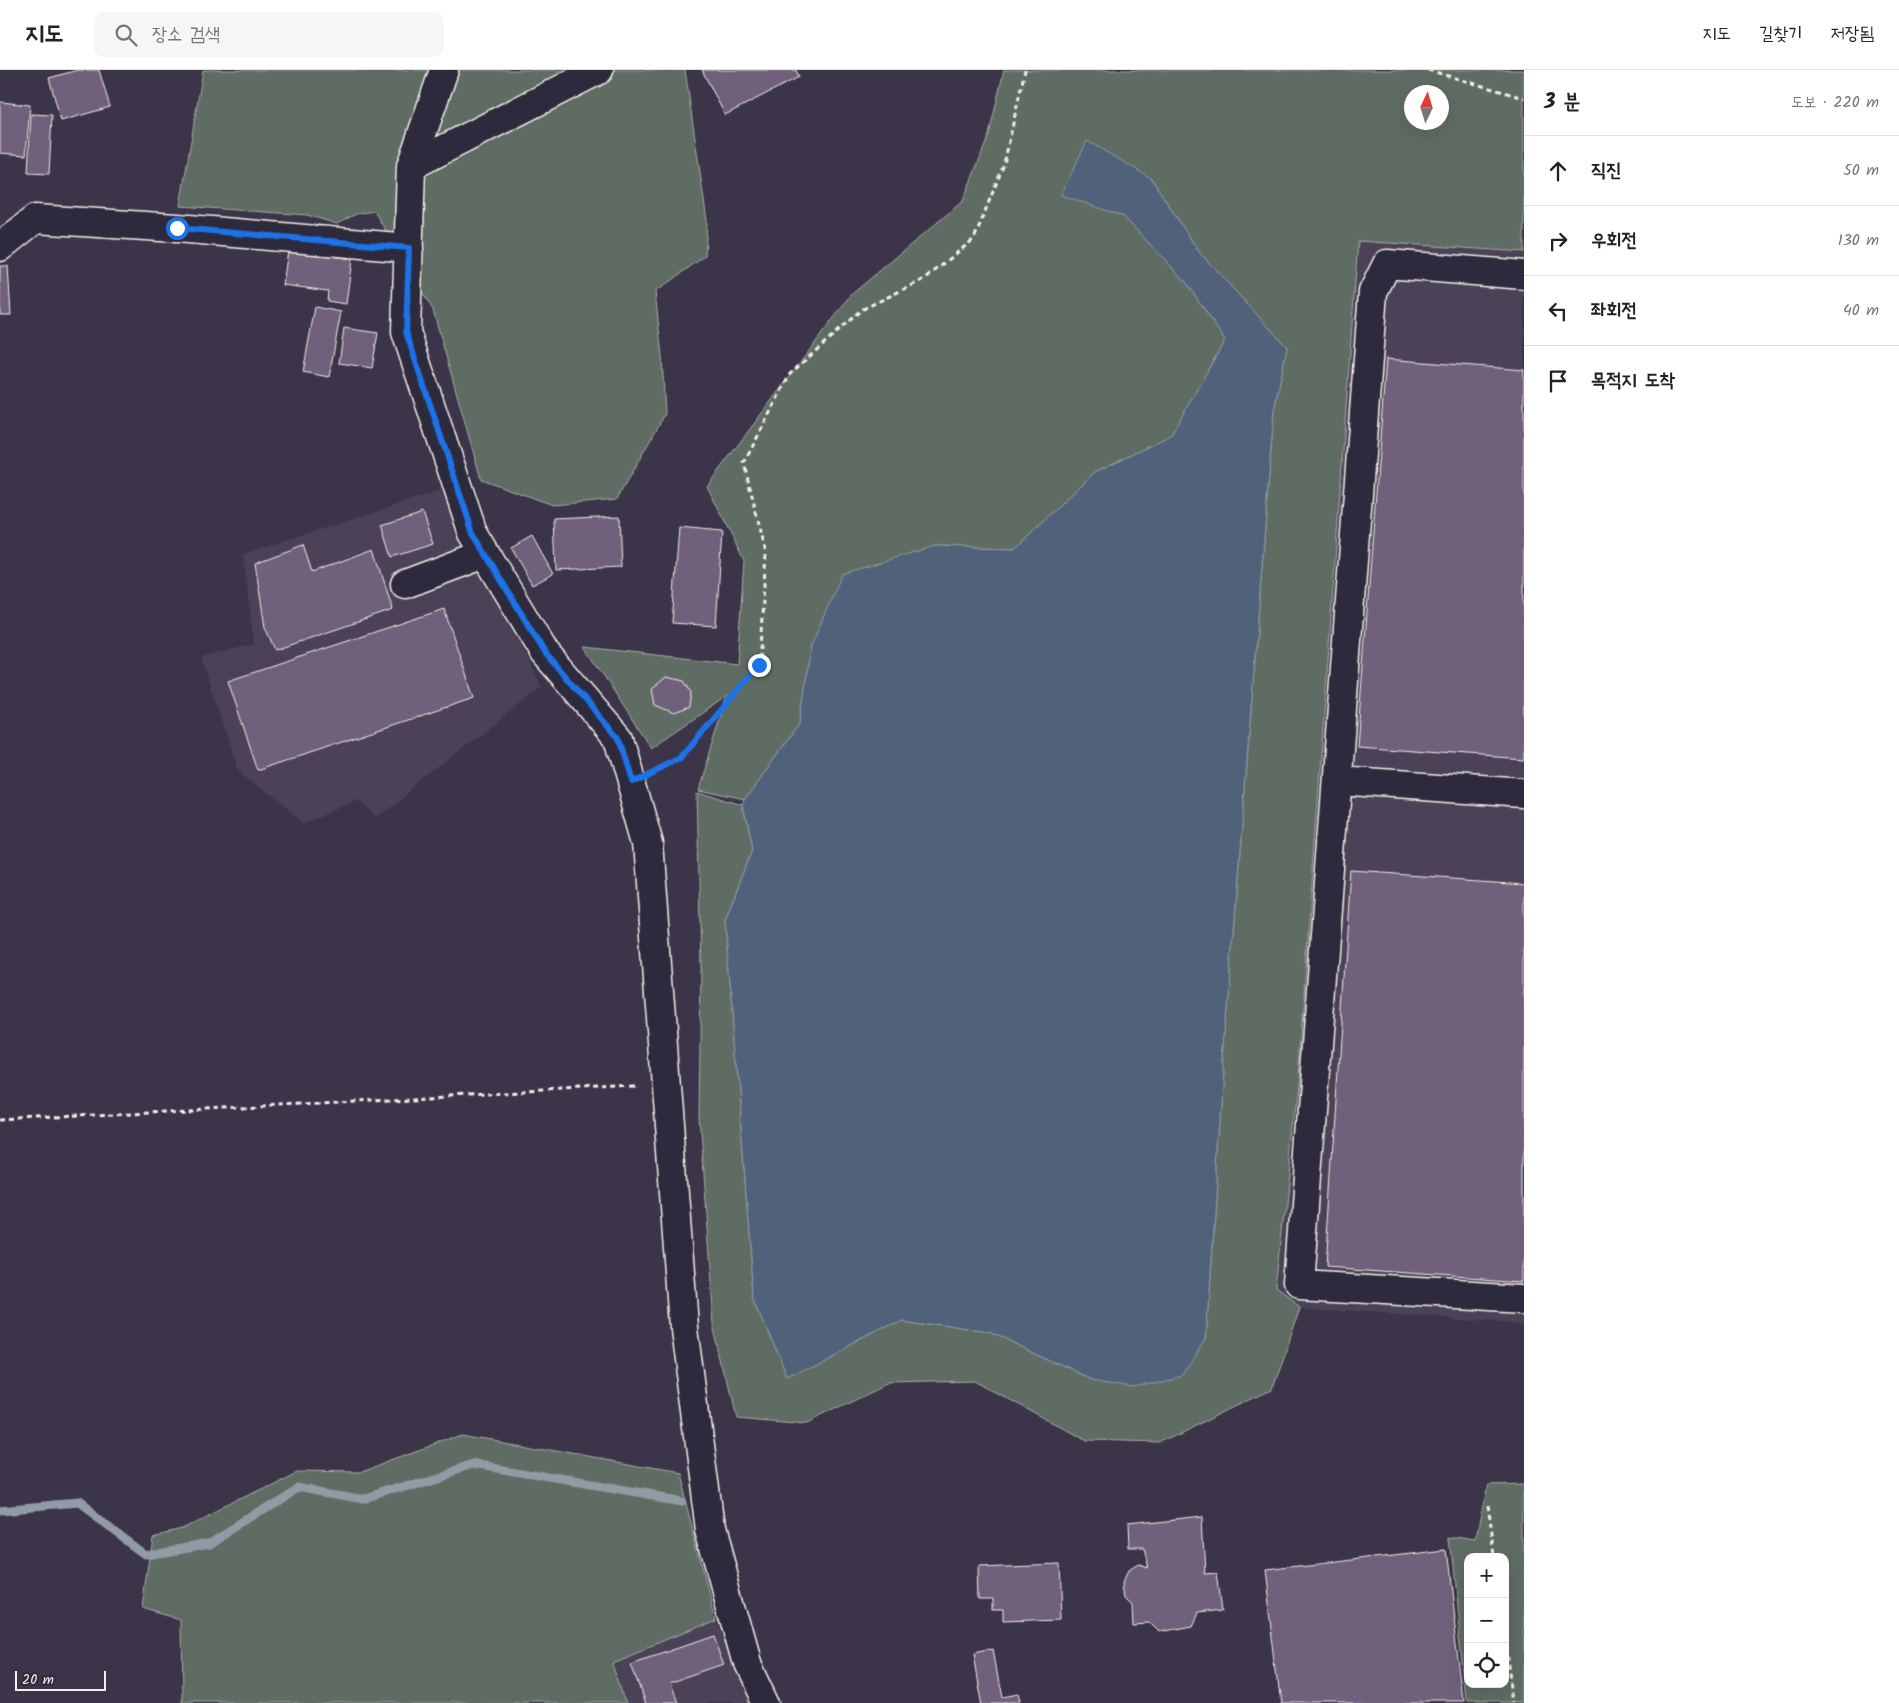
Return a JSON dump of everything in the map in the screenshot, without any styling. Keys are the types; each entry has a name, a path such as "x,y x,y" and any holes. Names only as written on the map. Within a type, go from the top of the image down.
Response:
{"street":[{"path":"444,70 411,166 406,332 473,533 545,653 618,738 648,843 684,1327 710,1530 747,1663 766,1703"},
{"path":"411,166 599,70"},
{"path":"0,247 35,219 177,228 409,248"},
{"path":"1524,275 1386,264 1373,292 1300,1285 1524,1298"},
{"path":"405,584 485,554"},
{"path":"1337,781 1524,794"}],"path":[{"path":"631,782 682,757 759,665 766,553 744,463 790,374 861,310 925,279 974,239 1004,164 1026,70"},
{"path":"1428,70 1524,98"},
{"path":"0,1120 666,1084"},
{"path":"1487,1506 1493,1553"},
{"path":"1506,1643 1514,1703"}],"shaded area":[{"path":"203,70 685,70 707,221 705,256 655,292 662,356 665,414 617,499 552,505 481,479 433,310 374,211 356,214 337,224 307,215 180,206"},
{"path":"1004,70 1524,70 1524,252 1358,241 1298,1078 1276,1290 1299,1307 1272,1388 1160,1443 1084,1441 975,1381 889,1383 807,1423 736,1417 714,1323 699,1118 701,968 697,791 743,805 752,851 725,920 754,1297 787,1379 902,1320 990,1333 1091,1380 1206,1338 1223,1073 1274,410 1287,347 1199,252 1151,178 1061,194 1123,216 1186,282 1225,340 1171,435 1095,472 1015,548 934,546 811,646 800,723 745,799 698,789 727,696 651,748 585,647 737,664 744,561 707,486 852,294 963,201 989,135"},
{"path":"1358,240 1524,252 1524,1323 1299,1307 1276,1291 1298,1078"},
{"path":"444,490 542,687 374,819 356,801 304,823 238,771 201,658 254,644 243,554"},
{"path":"463,1434 678,1473 716,1618 614,1660 628,1703 182,1703 181,1620 143,1609 153,1535 182,1528 297,1471 359,1472"},
{"path":"1524,1484 1524,1703 1467,1703 1465,1688 1509,1688 1509,1553 1464,1553 1464,1674 1450,1537 1475,1541 1486,1485"},
{"path":"716,1618 749,1703 628,1703 613,1660"}],"water":[{"path":"1087,141 1151,178 1199,252 1287,347 1274,410 1223,1073 1206,1338 1182,1375 1134,1387 1091,1380 990,1333 902,1320 787,1379 754,1297 725,920 752,851 743,805 745,799 800,723 811,646 842,574 934,546 1015,548 1095,472 1171,435 1225,340 1186,282 1123,216 1061,195"}],"building":[{"path":"78,70 99,70 110,107 61,121 49,78"},
{"path":"702,70 796,70 799,77 725,115"},
{"path":"0,102 30,105 26,155 0,153"},
{"path":"31,114 52,115 49,174 28,173"},
{"path":"288,250 352,259 346,304 327,301 328,291 283,285"},
{"path":"0,266 8,266 11,315 0,315"},
{"path":"315,307 341,312 329,377 303,372"},
{"path":"344,328 378,333 372,368 339,363"},
{"path":"1386,359 1524,370 1524,758 1357,746"},
{"path":"422,512 433,544 392,557 382,525"},
{"path":"619,516 621,567 556,570 554,519"},
{"path":"679,528 722,532 716,626 672,623"},
{"path":"532,536 553,574 532,585 511,548"},
{"path":"303,545 312,572 374,549 393,610 275,650 265,627 255,563"},
{"path":"444,609 474,698 258,770 228,681"},
{"path":"666,677 684,681 691,692 689,707 674,713 655,705 652,689"},
{"path":"1351,871 1524,883 1524,1281 1325,1267"},
{"path":"1202,1517 1205,1573 1218,1572 1223,1610 1197,1613 1191,1626 1159,1632 1149,1622 1134,1623 1133,1602 1126,1595 1124,1581 1129,1571 1138,1565 1147,1568 1142,1549 1128,1549 1127,1525"},
{"path":"1446,1549 1464,1703 1281,1703 1265,1570"},
{"path":"1059,1563 1061,1620 1003,1622 1003,1610 993,1610 993,1599 980,1599 979,1566"},
{"path":"713,1634 724,1665 669,1684 676,1703 646,1703 632,1662"},
{"path":"993,1651 1002,1697 1017,1694 1019,1703 981,1703 972,1655"}],"waterway":[{"path":"0,1510 77,1503 146,1554 209,1543 299,1487 363,1499 474,1465 682,1501"}],"route":[{"path":"177,228 409,248 406,332 473,533 545,653 618,738 631,782 682,757 759,665"}]}
